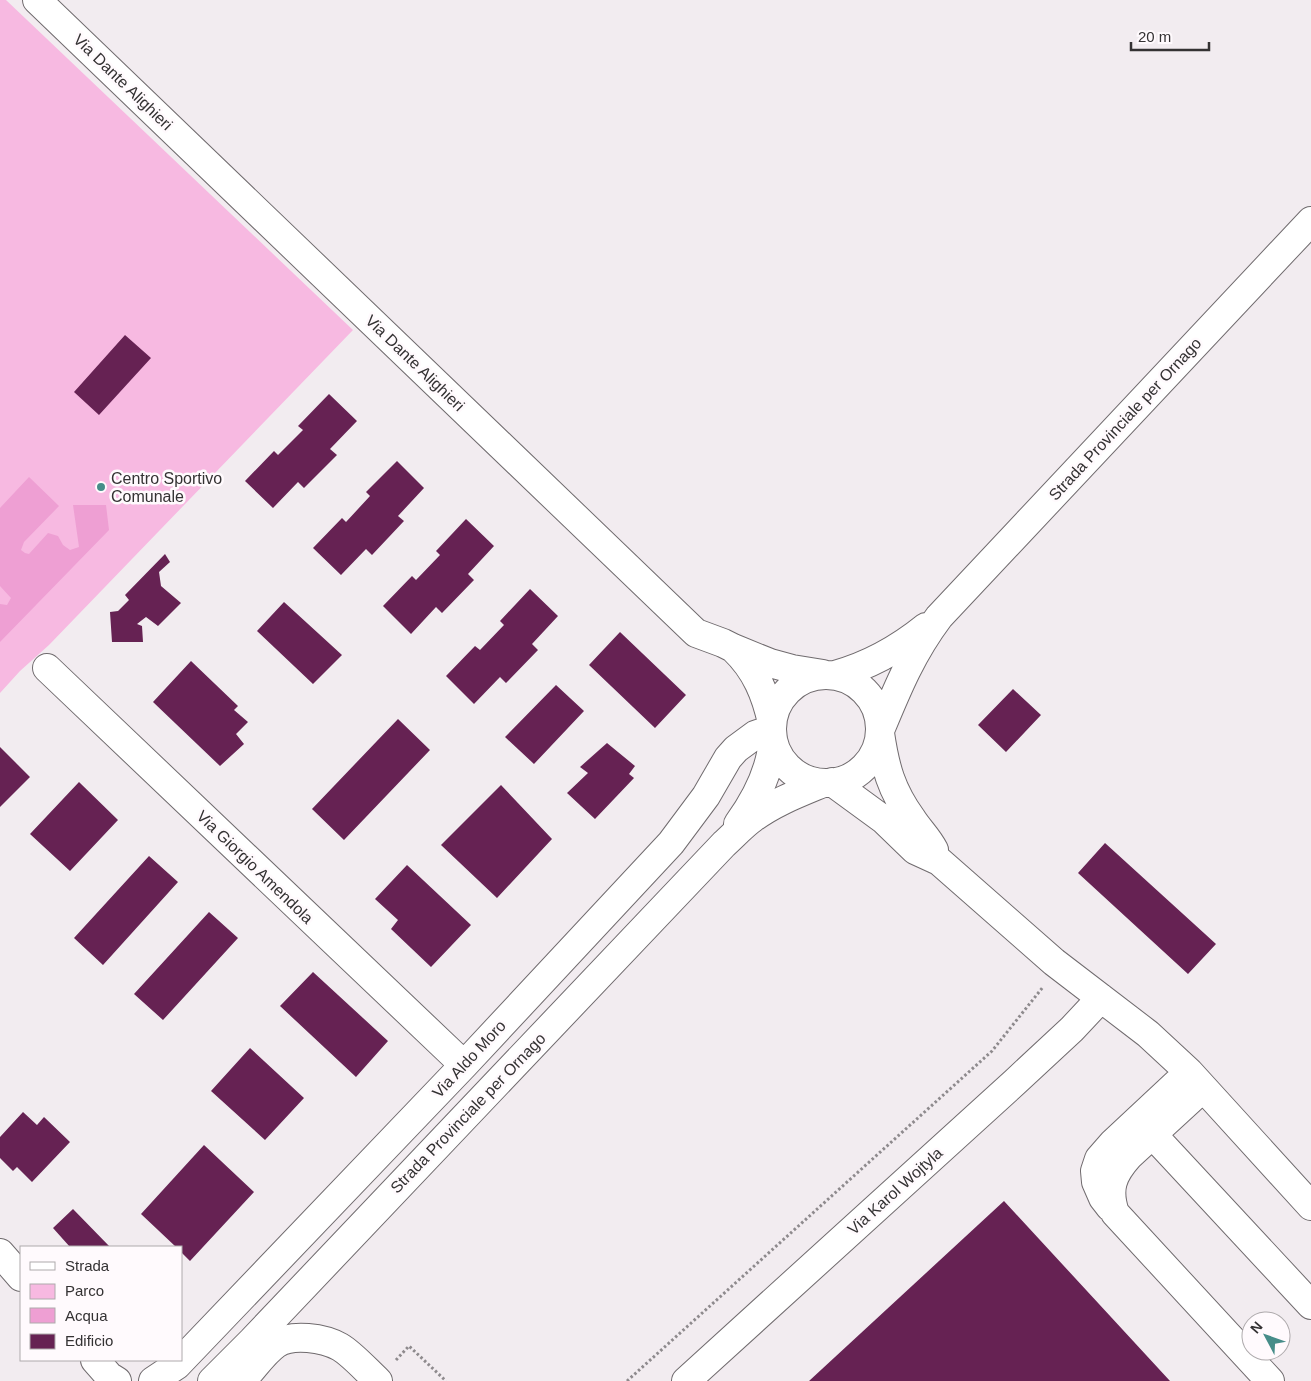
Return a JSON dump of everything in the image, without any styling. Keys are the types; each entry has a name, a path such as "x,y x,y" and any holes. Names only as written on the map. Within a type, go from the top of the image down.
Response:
{"street":[{"name":"Via Dante Alighieri","path":"37,0 691,628 703,636 718,640 778,666 829,675"},
{"name":"Strada Provinciale per Ornago","path":"212,1381 724,844 754,818 781,801 852,776 865,766 875,752 880,730 905,671 920,643 939,617 1311,221"},
{"name":"Strada Provinciale per Ornago","path":"724,844 746,812 760,786 770,758 772,730 778,703 786,692 802,680 856,668 885,654 939,617"},
{"path":"733,648 757,679 767,700 772,730 779,755 789,768 803,778 828,783 884,820 915,850 939,861 1013,928 1148,1034 1196,1080 1311,1206"},
{"name":"Via Giorgio Amendola","path":"47,668 464,1065"},
{"path":"829,675 855,682 868,694 878,712 887,771 894,789 912,820 929,840 939,861"},
{"name":"Via Aldo Moro","path":"182,1360 464,1065 671,843 706,796 728,758 736,749 755,734 772,730"},
{"name":"Via Karol Wojtyla","path":"686,1381 1015,1082 1072,1029 1101,998"},
{"path":"1114,1213 1110,1200 1111,1186 1118,1168 1152,1134 1196,1080"},
{"path":"1196,1080 1113,1143 1099,1159 1095,1172 1096,1182 1103,1198 1114,1213 1270,1381"},
{"path":"1152,1134 1311,1305"},
{"path":"0,1253 20,1276"},
{"path":"241,1381 280,1341 310,1338 340,1347 378,1381"},
{"path":"96,1361 109,1376 117,1381"},
{"name":"Via Aldo Moro","path":"153,1381 181,1361"}],"path":[{"path":"627,1381 992,1052 1059,966"},
{"path":"378,1381 409,1346 446,1381"}],"green space":[{"name":"Centro Sportivo Comunale","path":"0,0 6,0 353,330 49,645 20,671 0,693"}],"water":[{"path":"29,477 59,506 24,542 21,550 25,553 29,554 48,533 58,536 63,545 70,550 79,547 73,505 106,505 109,530 0,642 0,604 7,605 11,598 0,586 0,508"}],"building":[{"path":"125,335 151,358 99,415 74,392"},
{"path":"329,394 357,421 330,449 337,455 304,488 298,482 273,508 245,481 274,451 278,455 303,430 298,426"},
{"path":"397,461 424,488 398,516 404,521 372,555 366,549 341,575 313,548 342,518 346,522 370,496 366,492"},
{"path":"466,519 494,546 468,574 474,580 442,613 436,607 411,634 383,606 412,576 416,580 440,555 436,551"},
{"path":"165,554 170,562 159,572 161,586 181,603 158,626 146,617 137,624 142,626 143,642 112,642 110,612 118,611 129,600 125,595"},
{"path":"530,589 558,616 532,644 538,650 506,683 500,677 474,704 446,676 475,646 480,650 504,625 500,621"},
{"path":"284,602 342,655 313,684 257,631"},
{"path":"620,632 686,695 655,728 589,665"},
{"path":"191,661 238,706 234,710 248,722 236,734 244,744 220,766 153,702"},
{"path":"556,685 584,711 534,764 505,737"},
{"path":"1013,689 1041,715 1006,752 978,725"},
{"path":"398,719 430,750 344,840 312,809"},
{"path":"607,743 635,766 629,774 634,778 595,819 567,793 588,773 580,767"},
{"path":"0,747 30,777 0,807"},
{"path":"79,782 118,820 70,871 30,834"},
{"path":"501,785 552,839 497,898 441,845"},
{"path":"1105,843 1216,944 1188,974 1078,873"},
{"path":"149,856 178,882 103,965 74,938"},
{"path":"407,865 471,925 431,967 391,929 398,920 375,899"},
{"path":"209,912 238,938 163,1020 134,994"},
{"path":"313,972 388,1041 356,1077 280,1006"},
{"path":"250,1048 304,1098 265,1140 211,1091"},
{"path":"23,1112 37,1125 44,1117 70,1142 32,1182 17,1167 13,1171 0,1158 0,1137"},
{"path":"204,1145 254,1192 190,1261 182,1253 182,1246 175,1246 141,1214"},
{"path":"1004,1201 1170,1381 809,1381"},
{"path":"73,1209 109,1246 69,1246 53,1228"}],"place":[{"name":"Centro Sportivo Comunale","path":"101,487"}]}
